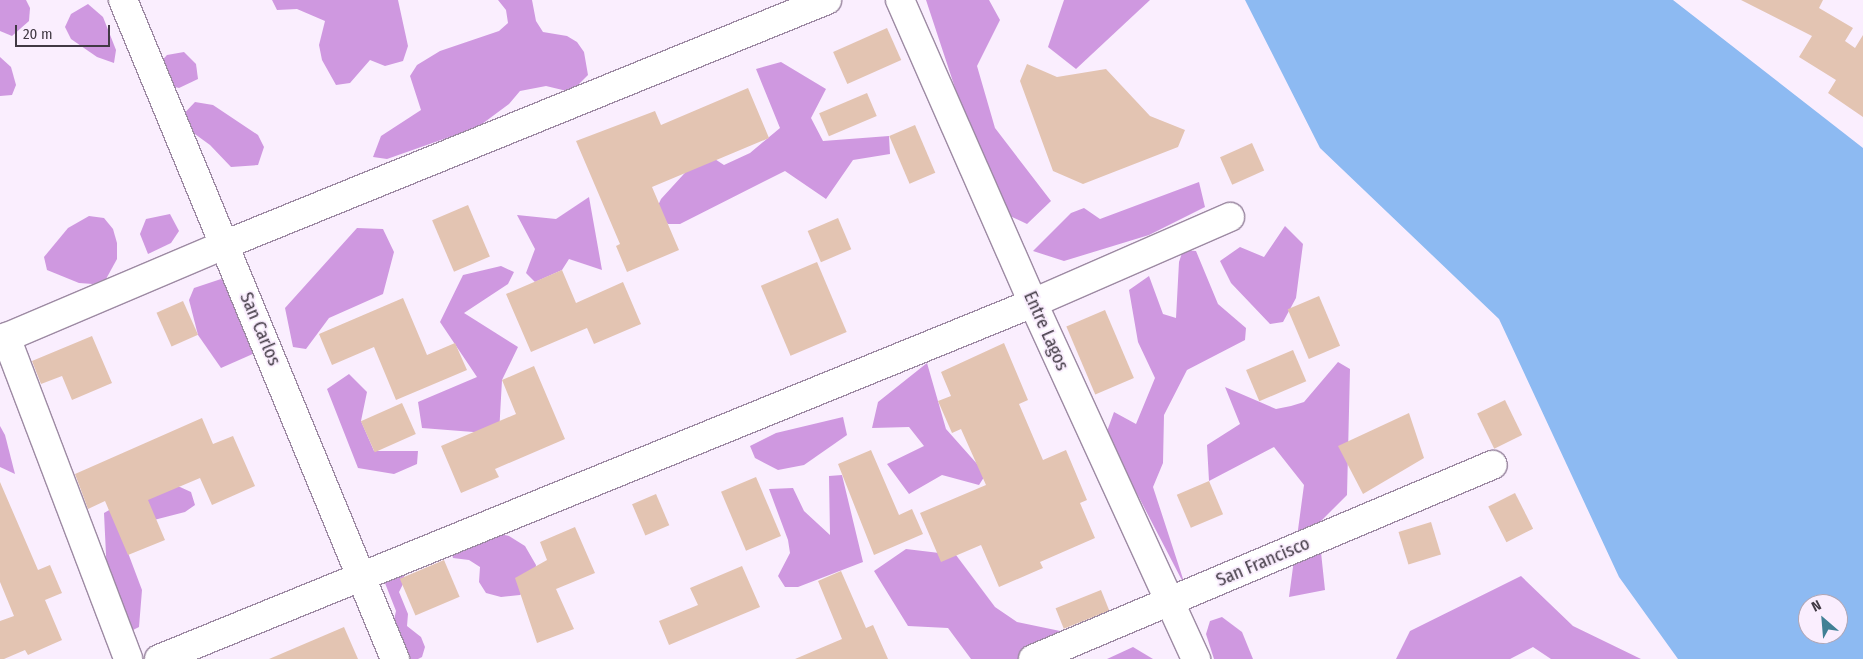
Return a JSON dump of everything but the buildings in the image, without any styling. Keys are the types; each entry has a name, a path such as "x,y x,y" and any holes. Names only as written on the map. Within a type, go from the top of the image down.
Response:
{"street":[{"name":"San Carlos","path":"123,0 395,659"},
{"path":"128,659 3,338 224,245 827,0"},
{"name":"Entre Lagos","path":"900,0 1033,303 1196,659"},
{"path":"159,659 1033,303 1230,218"},
{"name":"San Francisco","path":"1033,659 1494,465"}],"shaded area":[{"path":"0,0 26,0 30,8 29,21 12,36 0,31"},
{"path":"272,0 398,0 408,46 403,61 385,66 370,60 350,83 336,85 322,60 319,45 325,21 297,9 277,10"},
{"path":"498,0 532,0 536,21 543,32 567,36 577,42 584,52 588,75 571,92 546,86 520,91 509,104 482,124 387,159 373,157 381,136 421,110 410,76 417,65 440,51 499,31 508,23 506,10"},
{"path":"926,0 989,0 1000,20 977,66 995,128 1051,201 1027,224 995,209"},
{"path":"1064,0 1150,0 1076,69 1048,47"},
{"path":"88,4 103,17 116,50 114,63 97,57 71,39 65,27 71,14"},
{"path":"184,52 196,64 198,79 179,88 163,84 157,66 167,55"},
{"path":"0,57 11,67 16,85 12,95 0,96"},
{"path":"781,62 826,89 811,118 823,141 889,136 890,154 853,160 826,199 785,171 680,224 668,224 655,212 661,199 704,152 724,165 750,153 780,128 756,69"},
{"path":"195,102 213,105 258,135 264,147 258,165 231,167 210,145 177,121"},
{"path":"1199,182 1205,207 1149,235 1064,261 1033,251 1071,213 1084,208 1100,219"},
{"path":"589,197 602,270 569,259 562,270 535,282 526,273 535,249 517,215 556,219"},
{"path":"170,214 179,231 171,243 148,254 140,234 146,219"},
{"path":"89,216 104,218 113,229 117,243 117,259 106,279 93,284 79,283 47,270 44,257 68,228"},
{"path":"1285,226 1303,244 1296,298 1283,322 1270,324 1231,283 1220,261 1240,247 1264,257"},
{"path":"357,228 383,229 394,252 383,294 329,318 306,349 293,347 285,308"},
{"path":"1183,250 1196,251 1218,304 1246,328 1245,340 1187,370 1164,415 1163,463 1153,487 1186,588 1106,434 1114,412 1136,424 1155,378 1138,342 1129,290 1149,276 1163,314 1176,318 1179,262"},
{"path":"501,266 514,272 508,284 464,313 518,347 502,380 499,434 422,428 418,402 477,377 440,322 463,275"},
{"path":"221,279 241,295 255,353 221,368 198,335 189,300 194,288"},
{"path":"1338,362 1350,369 1347,495 1318,524 1325,590 1289,597 1304,485 1274,447 1209,481 1207,445 1240,424 1225,387 1276,409 1291,406 1304,402"},
{"path":"927,363 946,429 986,474 979,485 942,475 909,494 887,464 924,446 909,427 872,428 878,402"},
{"path":"349,374 367,392 361,421 374,451 418,451 417,464 394,474 358,468 327,389"},
{"path":"843,417 847,435 804,465 778,470 755,458 750,446 776,433"},
{"path":"0,426 5,435 15,474 0,467"},
{"path":"842,475 863,562 798,587 785,587 778,576 790,553 788,540 769,489 793,488 804,511 830,535 829,476"},
{"path":"153,485 180,487 191,492 195,505 185,512 119,529 142,590 139,627 127,633 109,618 104,513"},
{"path":"493,532 509,536 525,546 536,565 534,583 520,595 501,597 486,593 479,582 480,567 469,560 453,558 450,544"},
{"path":"906,549 956,555 995,607 1017,622 1065,632 1054,659 971,659 948,628 908,626 874,571"},
{"path":"402,569 405,580 399,592 408,614 407,626 421,637 425,647 422,657 418,659 402,659 400,631 394,620 396,611 381,573"},
{"path":"1521,576 1573,626 1641,659 1551,659 1533,647 1510,659 1396,659 1410,631"},
{"path":"1222,617 1242,632 1253,659 1214,659 1206,634 1210,621"},
{"path":"1133,647 1153,659 1107,659"}],"water":[{"path":"1245,0 1673,0 1863,148 1863,659 1678,659 1619,577 1499,319 1320,148"}]}
